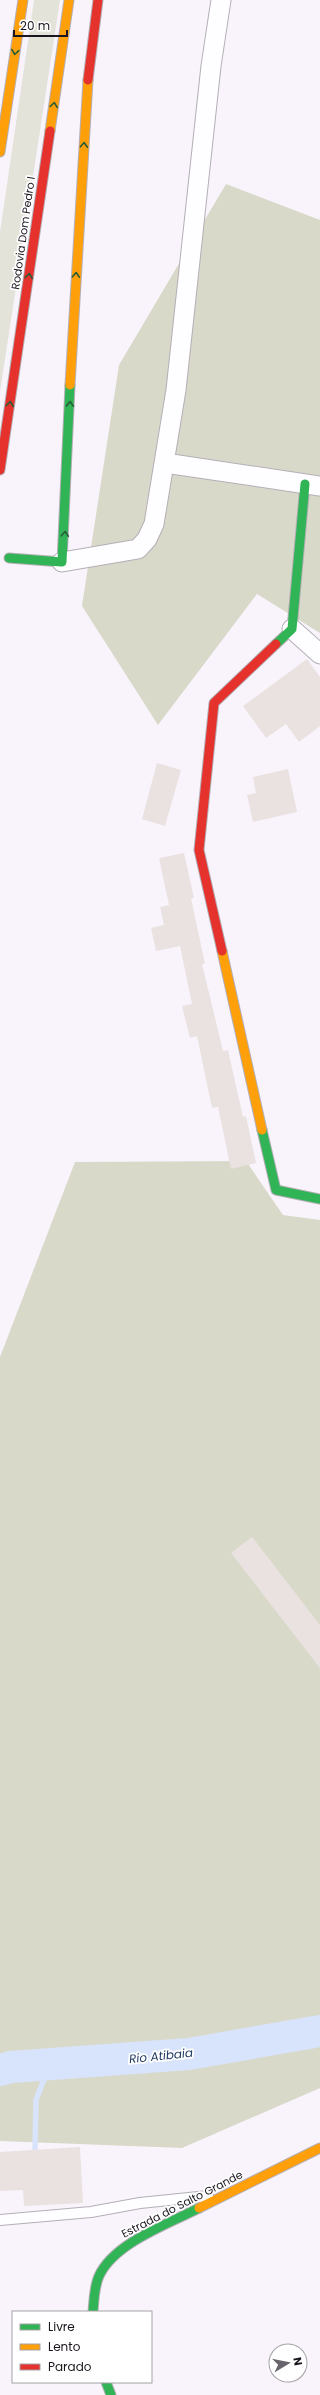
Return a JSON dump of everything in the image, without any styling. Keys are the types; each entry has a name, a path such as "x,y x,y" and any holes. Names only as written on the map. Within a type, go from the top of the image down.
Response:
{"main road":[{"path":"0,152 23,0"},
{"name":"Rodovia Dom Pedro I","path":"0,470 70,0"},
{"path":"9,558 62,562 74,297 87,91 98,0"},
{"path":"312,485 292,629 214,704 199,850 276,1190 320,1199"},
{"name":"Estrada do Salto Grande","path":"93,2311 96,2281 108,2260 141,2237 320,2148"},
{"path":"106,2383 111,2395"}],"street":[{"path":"62,562 138,549 147,539 154,524 176,390 211,66 221,0"},
{"path":"165,463 312,485"},
{"path":"292,629 320,654"}],"lane":[{"path":"0,2220 92,2212 140,2203 228,2194"}],"shaded area":[{"path":"34,0 60,0 0,392 0,232"},
{"path":"226,184 320,220 320,633 257,594 158,725 82,606 119,365"},
{"path":"246,1161 283,1215 320,1220 320,2088 182,2148 0,2141 0,1357 75,1162"}],"building":[{"path":"307,659 320,677 320,726 299,742 286,724 266,738 243,706"},
{"path":"157,763 181,770 165,826 142,819"},
{"path":"288,769 297,812 253,822 247,795 256,793 253,777"},
{"path":"184,853 194,898 191,898 205,964 202,964 223,1051 228,1050 243,1117 246,1116 256,1163 231,1169 218,1107 212,1108 197,1036 190,1038 182,1006 192,1004 180,946 156,951 151,928 164,925 160,907 169,905 159,858"},
{"path":"252,1537 320,1625 320,1668 231,1553"},
{"path":"80,2147 83,2203 24,2206 23,2190 0,2191 0,2152"}],"waterway":[{"name":"Rio Atibaia","path":"0,2070 11,2067 189,2054 320,2031"},
{"path":"35,2150 36,2100 50,2064"}],"traffic: fast":[{"path":"9,558 62,562 70,385"},
{"path":"276,644 292,629 305,484"},
{"path":"262,1130 276,1190 320,1199"},
{"path":"93,2311 97,2280 106,2264 129,2244 199,2208"},
{"path":"106,2383 111,2395"}],"traffic: slow":[{"path":"0,152 23,0"},
{"path":"50,131 69,0"},
{"path":"70,385 88,80"},
{"path":"222,951 262,1130"},
{"path":"199,2208 320,2148"}],"traffic: jam":[{"path":"88,80 98,0"},
{"path":"0,470 50,131"},
{"path":"222,951 199,850 214,703 276,644"}]}
